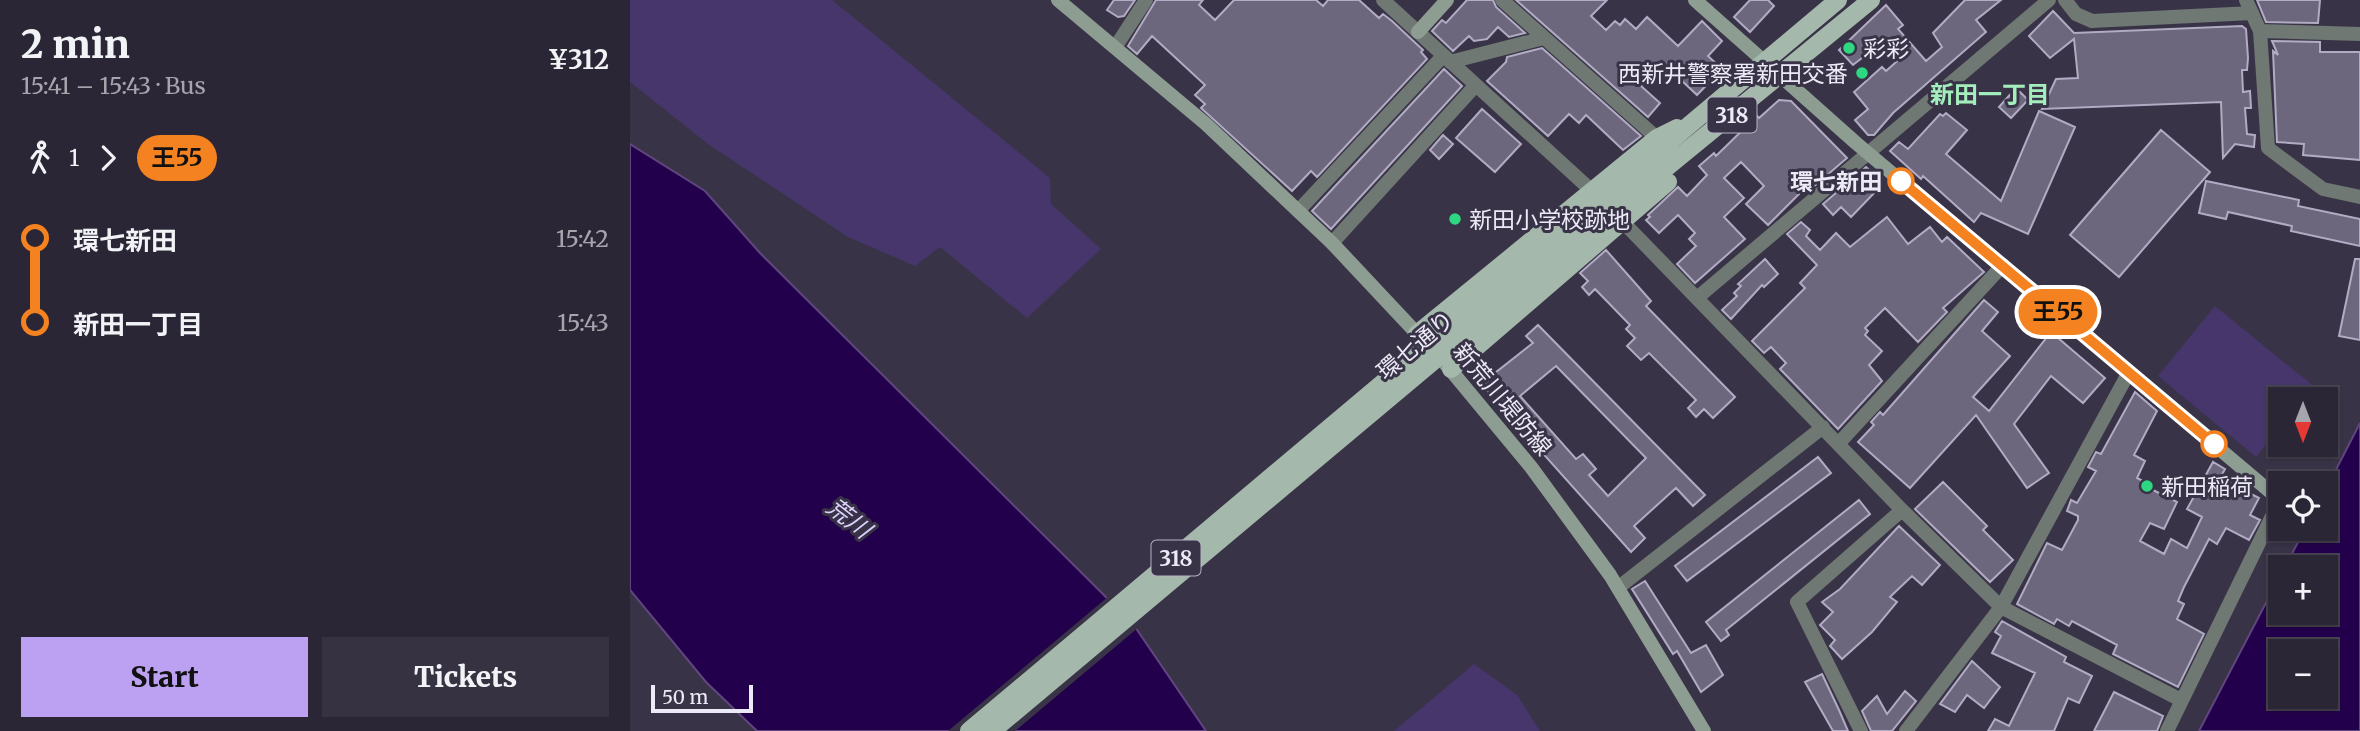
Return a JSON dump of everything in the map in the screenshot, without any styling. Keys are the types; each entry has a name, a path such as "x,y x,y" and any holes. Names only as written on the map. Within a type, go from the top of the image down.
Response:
{"main road":[{"name":"環七通り","path":"992,731 1568,238 1696,121 1838,0"},
{"name":"環七通り","path":"1568,238 1714,130 1871,0"},
{"path":"1417,334 1657,138 1696,121"},
{"path":"1451,369 1689,164 1714,130"},
{"name":"環七通り","path":"969,731 1392,387"}],"street":[{"name":"新荒川堤防線","path":"1058,0 1198,117 1332,243 1451,369 1531,467 1619,587 1704,731"},
{"path":"1116,46 1146,0"},
{"path":"1383,0 1592,191"},
{"path":"1418,32 1447,0"},
{"path":"1502,0 1657,138"},
{"path":"1695,0 1866,152 2268,490"},
{"path":"1697,298 1866,152 2049,0"},
{"path":"2065,0 2077,14 2092,21 2249,7 2260,31 2268,149 2323,189 2360,197"},
{"path":"2260,31 2360,34"},
{"path":"1298,211 1446,59 1545,38"},
{"path":"1332,243 1475,86"},
{"path":"1622,221 1902,510 2001,607 2181,700"},
{"path":"1839,443 2003,265"},
{"path":"1906,731 2001,607 2129,372"},
{"path":"1619,587 1823,427"},
{"path":"1861,731 1797,602 1902,510"},
{"path":"2167,731 2268,524"}],"shaded area":[{"path":"630,0 832,0 1050,178 1051,204 1101,249 1027,318 940,247 915,266 848,237 708,144 630,82"},
{"path":"2215,306 2314,387 2268,387 2268,442 2256,457 2158,376"},
{"path":"1474,664 1517,695 1540,731 1394,731"}],"water":[{"name":"荒川","path":"630,144 705,191 760,253 1133,624 1206,731 757,731 706,682 630,590"},
{"path":"2360,423 2360,731 2199,731 2268,599 2268,625 2338,625 2338,555 2291,555 2299,541 2338,541 2338,471 2335,471"}],"pier":[{"path":"1109,596 1139,627 1015,731 948,731"}],"building":[{"path":"1114,0 1135,0 1124,16 1118,17 1107,10"},
{"path":"1156,0 1203,0 1199,5 1215,20 1234,0 1316,0 1323,6 1328,0 1359,0 1379,18 1383,14 1392,21 1423,50 1421,52 1427,59 1317,177 1311,171 1292,191 1201,108 1205,104 1195,95 1205,85 1152,36 1137,54 1128,46"},
{"path":"1467,0 1493,0 1496,7 1525,33 1509,37 1498,27 1487,39 1474,41 1469,36 1453,51 1432,31 1442,20 1446,23"},
{"path":"1516,0 1607,0 1591,16 1606,30 1615,21 1620,25 1625,19 1636,29 1647,17 1678,46 1702,21 1722,41 1708,56 1722,69 1697,95 1663,63 1641,86 1660,103 1648,117"},
{"path":"1750,0 1768,0 1774,6 1750,32 1734,17"},
{"path":"1965,0 2001,0 1976,20 1986,32 1893,113 1874,135 1868,135 1855,120 1868,109 1854,92 1882,67 1886,71 1905,54 1889,37 1853,65 1839,50 1886,5 1903,25 1898,29 1926,61 1942,47 1933,33"},
{"path":"2257,0 2320,0 2318,23 2266,22"},
{"path":"2053,11 2074,33 2242,26 2246,29 2248,58 2247,70 2242,70 2243,92 2250,91 2251,108 2245,108 2247,134 2255,135 2254,147 2235,144 2223,158 2221,102 2042,109 2056,79 2078,78 2074,39 2050,58 2029,36"},
{"path":"2272,41 2320,42 2320,52 2360,52 2360,160 2303,155 2304,144 2277,142 2273,51 2278,55"},
{"path":"1542,48 1641,136 1623,150 1586,115 1579,123 1569,114 1548,136 1487,81 1506,62 1507,57"},
{"path":"1444,69 1462,86 1331,229 1312,211"},
{"path":"2016,88 2028,100 2011,118 1999,107"},
{"path":"1779,100 1791,101 1847,158 1811,189 1807,186 1768,225 1746,204 1764,186 1741,162 1724,178 1744,198 1724,217 1745,239 1695,283 1677,264 1696,246 1689,239 1695,233 1678,215 1659,233 1646,220 1650,217 1648,215 1678,187 1687,196 1707,175 1699,166 1714,153 1716,156 1757,116 1759,118"},
{"path":"1482,109 1521,144 1495,172 1456,138"},
{"path":"2039,111 2075,127 2028,234 1981,213 1974,222 1923,176 1921,179 1890,151 1899,142 1908,149 1940,114 1943,116 1946,113 1967,130 1946,154 2001,201"},
{"path":"2161,130 2210,172 2119,277 2070,235"},
{"path":"1443,135 1453,144 1439,159 1430,150"},
{"path":"1866,167 1879,179 1875,184 1879,188 1851,217 1841,207 1833,215 1823,204"},
{"path":"2206,181 2299,200 2298,206 2360,219 2360,246 2291,231 2292,226 2228,212 2226,219 2199,213"},
{"path":"1887,217 1908,244 1930,227 1942,242 1947,237 1984,272 1943,308 1947,312 1918,342 1885,308 1865,328 1868,331 1865,335 1882,351 1869,365 1882,381 1838,429 1780,369 1786,363 1771,347 1764,353 1752,341 1805,288 1800,283 1817,265 1787,234 1801,222 1810,230 1806,236 1820,250 1836,233 1850,247"},
{"path":"1606,250 1651,301 1646,306 1735,397 1713,418 1704,409 1696,417 1688,408 1696,400 1649,353 1641,360 1627,346 1635,338 1626,329 1630,325 1595,289 1589,295 1582,287 1588,281 1580,273"},
{"path":"1765,259 1778,274 1764,287 1762,285 1731,319 1722,310 1737,296 1734,293 1741,286 1738,284"},
{"path":"2355,259 2360,259 2360,340 2339,336"},
{"path":"1984,300 1998,312 1982,331 2010,356 1973,397 1989,411 2051,332 2105,378 2083,403 2051,376 2014,424 2049,473 2027,488 1976,415 1910,488 1858,442 1874,425 1871,422 1880,412 1883,415"},
{"path":"1538,325 1705,495 1693,506 1676,488 1634,526 1645,538 1631,552 1481,384 1533,343 1526,336","holes":["1556,366 1646,458 1608,496 1589,475 1596,469 1583,454 1576,459 1520,396"]},
{"path":"2135,392 2157,411 2134,455 2145,461 2137,478 2153,486 2151,489 2177,502 2164,529 2150,523 2140,541 2164,554 2171,539 2187,548 2202,517 2187,509 2213,462 2225,469 2220,478 2259,498 2250,515 2260,520 2249,540 2226,528 2217,544 2209,539 2178,601 2184,604 2177,619 2204,634 2178,687 2113,654 2117,645 2072,621 2069,626 2057,619 2054,624 2017,604 2047,543 2062,550 2078,520 2078,516 2067,511 2071,500 2077,503 2096,471 2088,467 2096,452 2101,454"},
{"path":"1818,457 1831,473 1687,581 1675,566"},
{"path":"1943,482 1987,526 1983,530 2013,560 1990,582 1915,509"},
{"path":"1859,500 1870,514 1726,630 1729,635 1721,641 1706,622"},
{"path":"1899,526 1940,565 1922,585 1912,576 1890,597 1897,602 1872,632 1842,659 1830,646 1835,640 1820,625 1833,612 1822,602 1840,589"},
{"path":"1645,581 1691,653 1706,645 1723,675 1701,692 1677,651 1673,654 1632,589"},
{"path":"2002,621 2066,657 2064,662 2092,676 2079,703 2068,698 2054,731 1988,731 1995,719 2009,726 2035,673 1992,653 2001,636 1995,632"},
{"path":"1972,661 2000,687 1984,708 1967,695 1955,712 1940,704"},
{"path":"1822,674 1848,731 1833,731 1805,682"},
{"path":"1905,691 1916,701 1892,731 1871,731 1862,711 1877,696 1887,714"},
{"path":"2114,692 2163,716 2157,731 2094,731"}],"bus line":[{"name":"王55","path":"1901,181 2214,444"}],"place":[{"name":"彩彩","path":"1849,48"},
{"name":"西新井警察署新田交番","path":"1862,73"},
{"name":"環七新田","path":"1901,181"},
{"name":"新田小学校跡地","path":"1455,219"},
{"name":"新田稲荷","path":"2147,486"}],"district":[{"name":"新田一丁目","path":"1990,94"}]}
